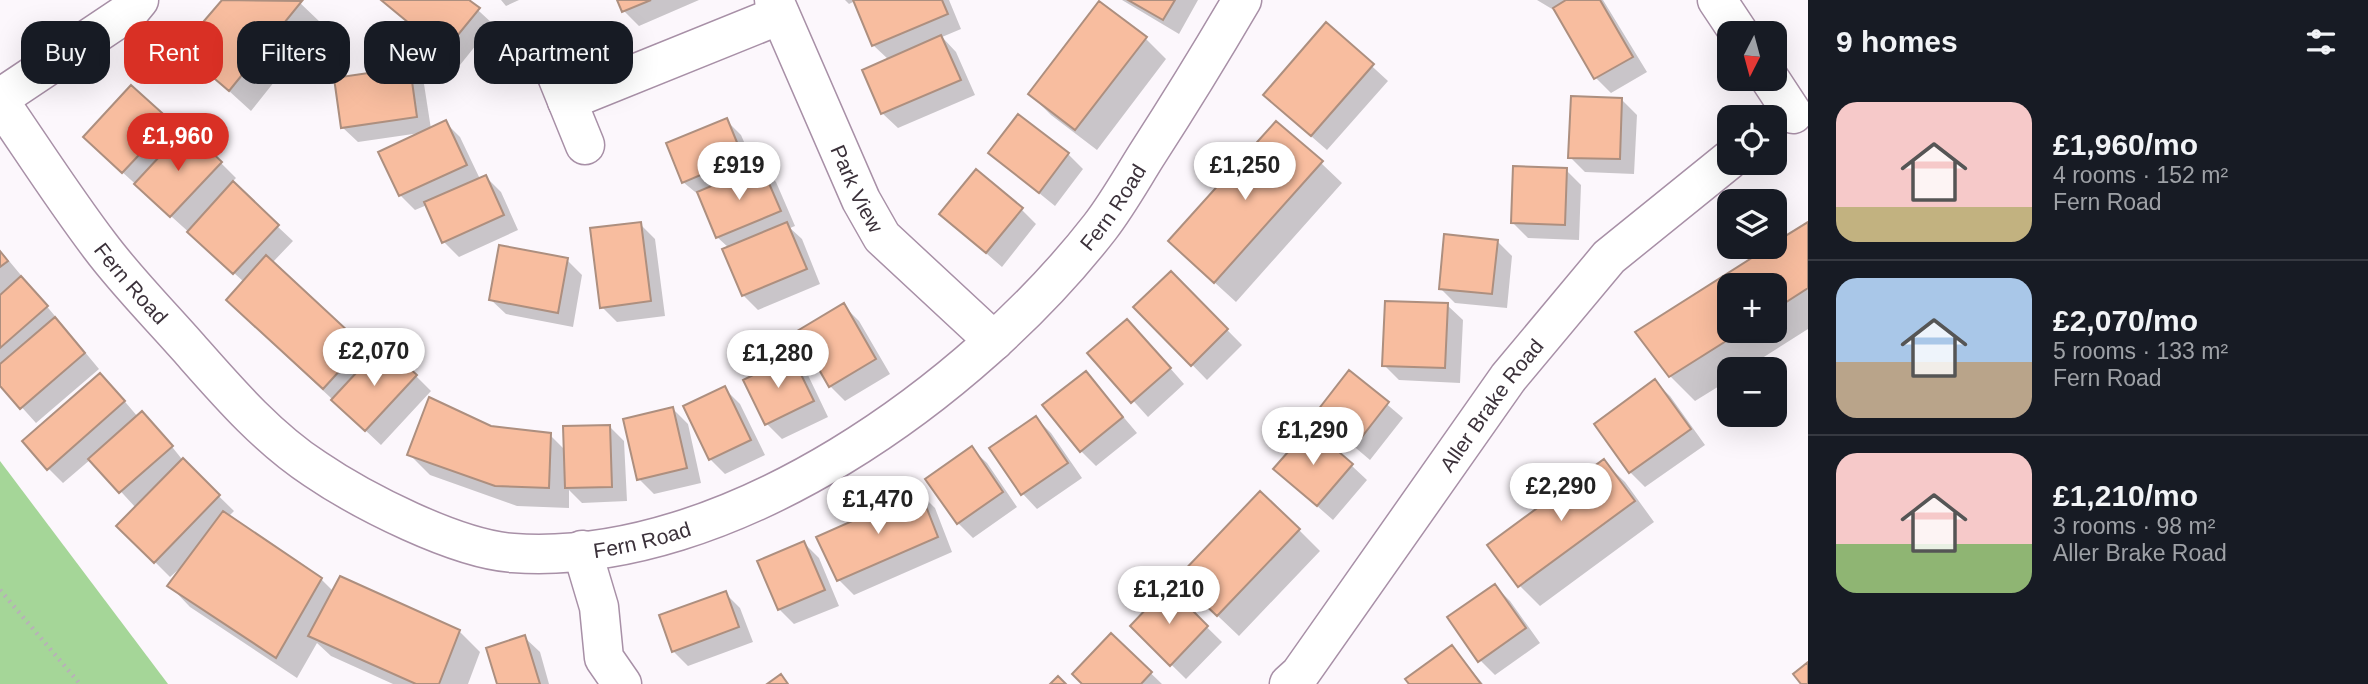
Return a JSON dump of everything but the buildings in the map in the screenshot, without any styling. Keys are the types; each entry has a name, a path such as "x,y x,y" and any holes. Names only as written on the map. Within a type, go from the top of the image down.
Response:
{"street":[{"path":"0,100 120,18 139,0"},
{"name":"Fern Road","path":"0,100 101,247 235,401 312,467 378,506 448,536 511,553 582,550 665,536 766,498 928,398 995,341 1059,276 1102,224 1242,0"},
{"path":"1717,0 1731,21"},
{"path":"567,102 777,7"},
{"name":"Park View","path":"777,7 861,200 882,237 995,341"},
{"path":"560,84 585,145"},
{"path":"1778,91 1792,114"},
{"name":"Aller Brake Road","path":"1289,684 1300,674 1382,560 1508,378 1600,267 1717,170"},
{"path":"582,550 599,607 604,658 622,684"}],"path":[{"path":"0,590 80,684"}],"green space":[{"path":"0,461 168,684 0,684"}]}
